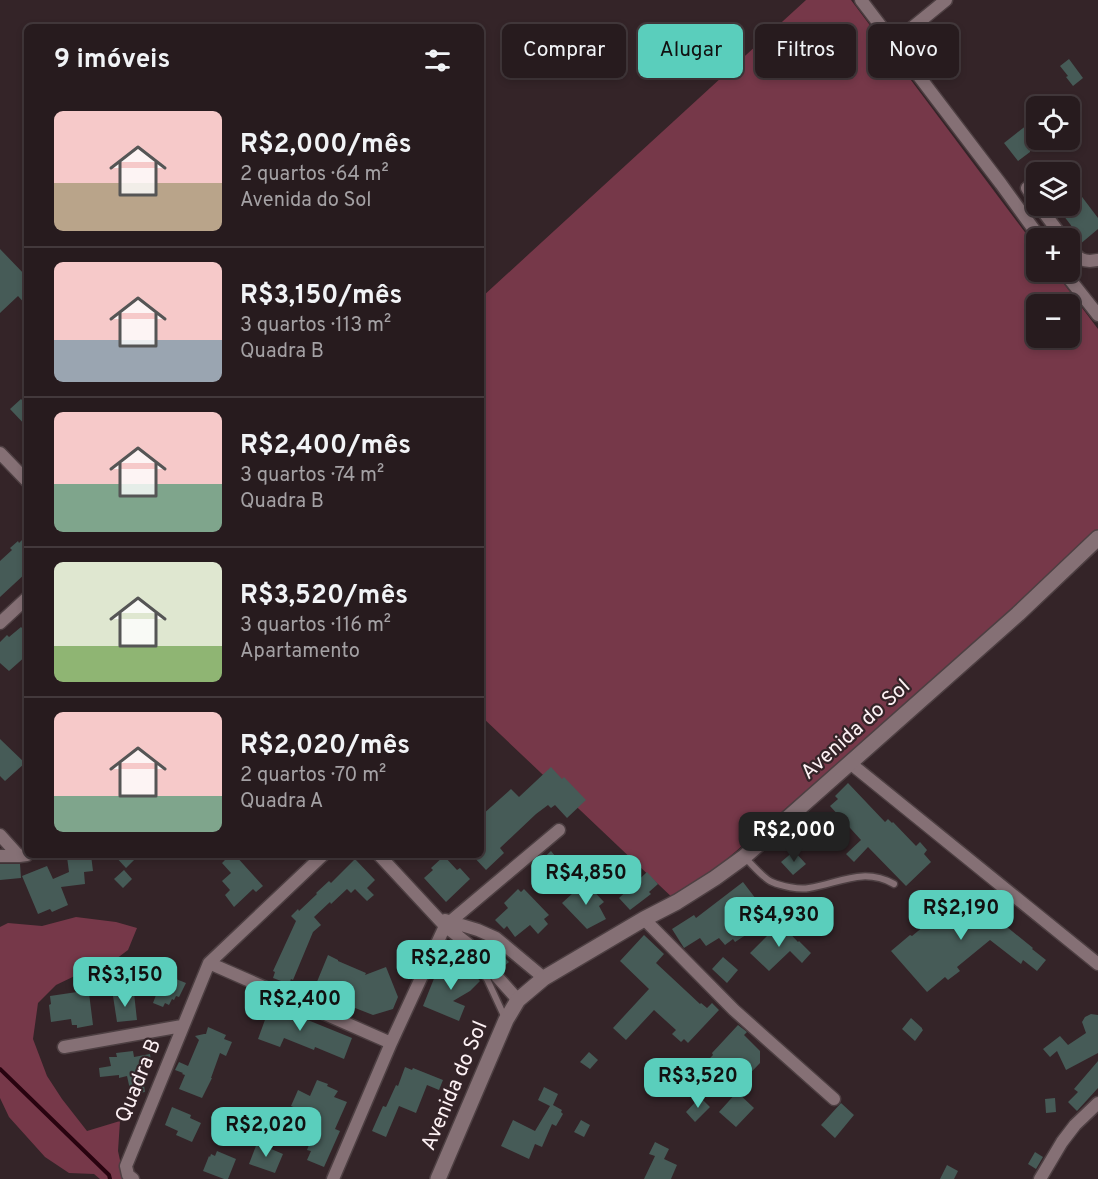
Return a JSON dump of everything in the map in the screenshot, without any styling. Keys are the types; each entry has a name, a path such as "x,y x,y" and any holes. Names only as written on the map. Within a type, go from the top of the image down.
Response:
{"street":[{"path":"861,0 1033,228"},
{"path":"917,24 946,0"},
{"path":"1080,258 1087,262 1098,260"},
{"path":"1073,282 1098,315"},
{"path":"0,453 24,478"},
{"name":"Avenida do Sol","path":"438,1179 506,1020 518,1000 544,978 677,902 744,857 1018,614 1098,538"},
{"path":"2,618 24,600"},
{"path":"850,763 1098,964"},
{"path":"333,1179 445,922 559,830"},
{"path":"0,835 23,855"},
{"path":"0,856 23,855"},
{"name":"Quadra B","path":"133,1179 128,1175 126,1166 209,963 320,858"},
{"path":"382,858 468,944 518,1000"},
{"path":"644,919 734,1010 834,1099"},
{"path":"445,922 478,930 496,938 544,978"},
{"path":"209,963 391,1042"},
{"path":"64,1047 182,1026"},
{"path":"1040,1179 1068,1133 1098,1103"}],"lane":[{"path":"744,857 770,882 794,887 807,889 856,876 885,879 894,885"},
{"path":"468,944 474,963 487,979 506,1020"}],"shaded area":[{"path":"806,0 851,0 869,24 868,78 909,78 1026,234 1026,282 1063,282 1072,294 1026,294 1026,348 1080,348 1080,305 1098,329 1098,539 677,902 484,719 484,295 721,78 743,78 743,58 755,47 755,78 856,78 856,24 780,24"},
{"path":"76,917 116,922 137,928 128,950 112,962 56,985 38,1003 33,1039 47,1076 87,1131 120,1121 118,1151 124,1179 100,1179 94,1174 69,1173 45,1157 9,1117 0,1098 0,927 8,923 42,926"}],"building":[{"path":"1069,59 1083,78 1073,86 1060,66"},
{"path":"1026,126 1026,150 1030,150 1030,152 1018,161 1004,143"},
{"path":"1080,194 1098,218 1098,229 1080,244 1080,228 1073,228 1064,216 1080,216"},
{"path":"0,249 24,274 24,303 18,296 0,313"},
{"path":"21,399 24,402 24,424 10,409"},
{"path":"24,538 24,575 0,597 0,561 12,550 10,548 18,541 19,543"},
{"path":"21,627 24,630 24,658 9,671 0,663 0,642 7,635 9,637"},
{"path":"0,739 24,764 5,781 0,776"},
{"path":"551,767 586,800 567,818 555,805 551,808 548,805 500,848 504,853 486,870 475,858 484,858 484,813 511,789 519,797"},
{"path":"848,783 885,822 888,819 893,822 916,846 920,842 927,850 924,854 931,862 906,886 868,847 854,862 846,854 861,840 830,806 838,799 835,796"},
{"path":"551,851 560,862 546,875 536,865"},
{"path":"794,851 806,864 793,875 781,862"},
{"path":"67,858 91,858 93,871 84,872 85,884 61,887 68,905 52,912 50,909 38,914 22,876 47,866 53,879 69,872"},
{"path":"117,858 136,858 126,868"},
{"path":"223,858 238,858 263,886 256,892 253,889 234,907 225,895 230,890 222,881 231,873 222,863 225,860"},
{"path":"442,858 446,858 470,879 446,902 424,878 433,870 431,868"},
{"path":"355,859 375,880 367,888 374,895 367,901 355,889 351,893 347,889 331,904 330,902 314,917 321,925 313,932 293,980 291,979 289,984 273,978 275,972 273,971 296,921 291,916 329,881 331,883"},
{"path":"0,864 20,864 21,878 0,880"},
{"path":"124,870 132,879 123,888 114,879"},
{"path":"647,872 658,884 649,892 651,894 630,910 619,898"},
{"path":"585,882 604,902 599,906 606,919 587,929 562,903"},
{"path":"743,882 759,903 752,908 766,922 735,942 733,939 725,945 719,938 706,946 700,938 684,948 672,929 694,915 696,918"},
{"path":"518,889 521,892 524,889 549,915 544,919 548,924 538,934 530,925 515,937 507,926 504,929 495,920 508,908 504,903"},
{"path":"987,893 1012,922 1007,927 1046,960 1037,971 1023,960 1021,964 990,940 957,967 960,971 948,980 945,977 927,992 891,951 963,894 972,905"},
{"path":"780,923 811,953 802,963 790,951 769,971 750,953"},
{"path":"644,935 664,954 656,963 700,1004 707,1008 712,1003 719,1010 688,1043 684,1039 681,1042 672,1034 676,1030 654,1010 626,1040 613,1028 649,989 620,961"},
{"path":"499,952 509,962 501,969 492,958"},
{"path":"328,955 366,973 365,975 386,967 398,997 393,1009 373,1015 336,1003 337,999 314,989"},
{"path":"723,957 738,970 727,983 712,969"},
{"path":"461,960 480,981 470,991 453,1001 465,1006 459,1021 423,1006 435,976 442,979"},
{"path":"106,972 107,987 96,988 94,974"},
{"path":"161,973 186,983 179,997 176,996 169,1005 165,1003 163,1007 153,1003 156,995 153,994"},
{"path":"88,985 93,1025 77,1028 77,1025 72,1025 71,1019 51,1022 50,996 77,992 77,987"},
{"path":"134,993 137,1020 117,1022 113,996"},
{"path":"261,1001 352,1038 344,1059 284,1038 280,1047 258,1039 266,1017 256,1013"},
{"path":"1091,1014 1098,1015 1098,1053 1066,1070 1057,1051 1050,1057 1043,1049 1060,1036 1068,1045 1086,1033 1082,1022"},
{"path":"911,1018 923,1030 915,1041 902,1029"},
{"path":"738,1025 747,1032 744,1035 760,1051 760,1063 732,1092 719,1080 726,1073 710,1058"},
{"path":"208,1027 226,1035 224,1039 232,1042 226,1056 220,1053 212,1078 202,1098 179,1089 185,1075 175,1070 179,1062 188,1066 199,1040 195,1036 206,1034"},
{"path":"133,1051 134,1057 150,1054 152,1065 141,1066 145,1092 131,1094 127,1076 100,1077 99,1068 111,1066 109,1057 117,1057 116,1053"},
{"path":"589,1052 598,1060 590,1069 580,1062"},
{"path":"1098,1061 1098,1088 1077,1111 1068,1102 1078,1092 1074,1089"},
{"path":"405,1067 443,1080 439,1090 427,1085 416,1113 399,1106 386,1137 372,1131 383,1106 386,1107 396,1085 398,1086"},
{"path":"317,1080 338,1091 334,1097 347,1102 335,1129 340,1131 324,1167 307,1160 311,1151 307,1150 313,1134 306,1130 312,1115 291,1106 298,1090 310,1096"},
{"path":"544,1087 558,1094 553,1105 562,1110 563,1114 556,1126 552,1124 542,1147 535,1144 529,1159 501,1146 513,1120 535,1131 550,1106 538,1100"},
{"path":"737,1092 754,1108 736,1127 719,1112"},
{"path":"700,1097 710,1107 695,1122 686,1112"},
{"path":"1055,1098 1056,1112 1046,1113 1045,1099"},
{"path":"841,1103 854,1115 835,1138 821,1125"},
{"path":"172,1107 191,1115 190,1118 201,1123 192,1142 176,1135 178,1131 165,1125"},
{"path":"581,1120 590,1125 584,1137 574,1132"},
{"path":"655,1142 669,1149 664,1159 677,1165 671,1179 644,1179 655,1156 649,1154"},
{"path":"257,1143 283,1154 275,1173 249,1164"},
{"path":"217,1151 236,1159 228,1179 203,1171 209,1156 211,1154 215,1156"},
{"path":"1035,1152 1043,1157 1036,1169 1028,1164"},
{"path":"947,1165 958,1171 954,1179 940,1179"}],"waterway":[{"path":"0,1069 109,1175 110,1179"}]}
